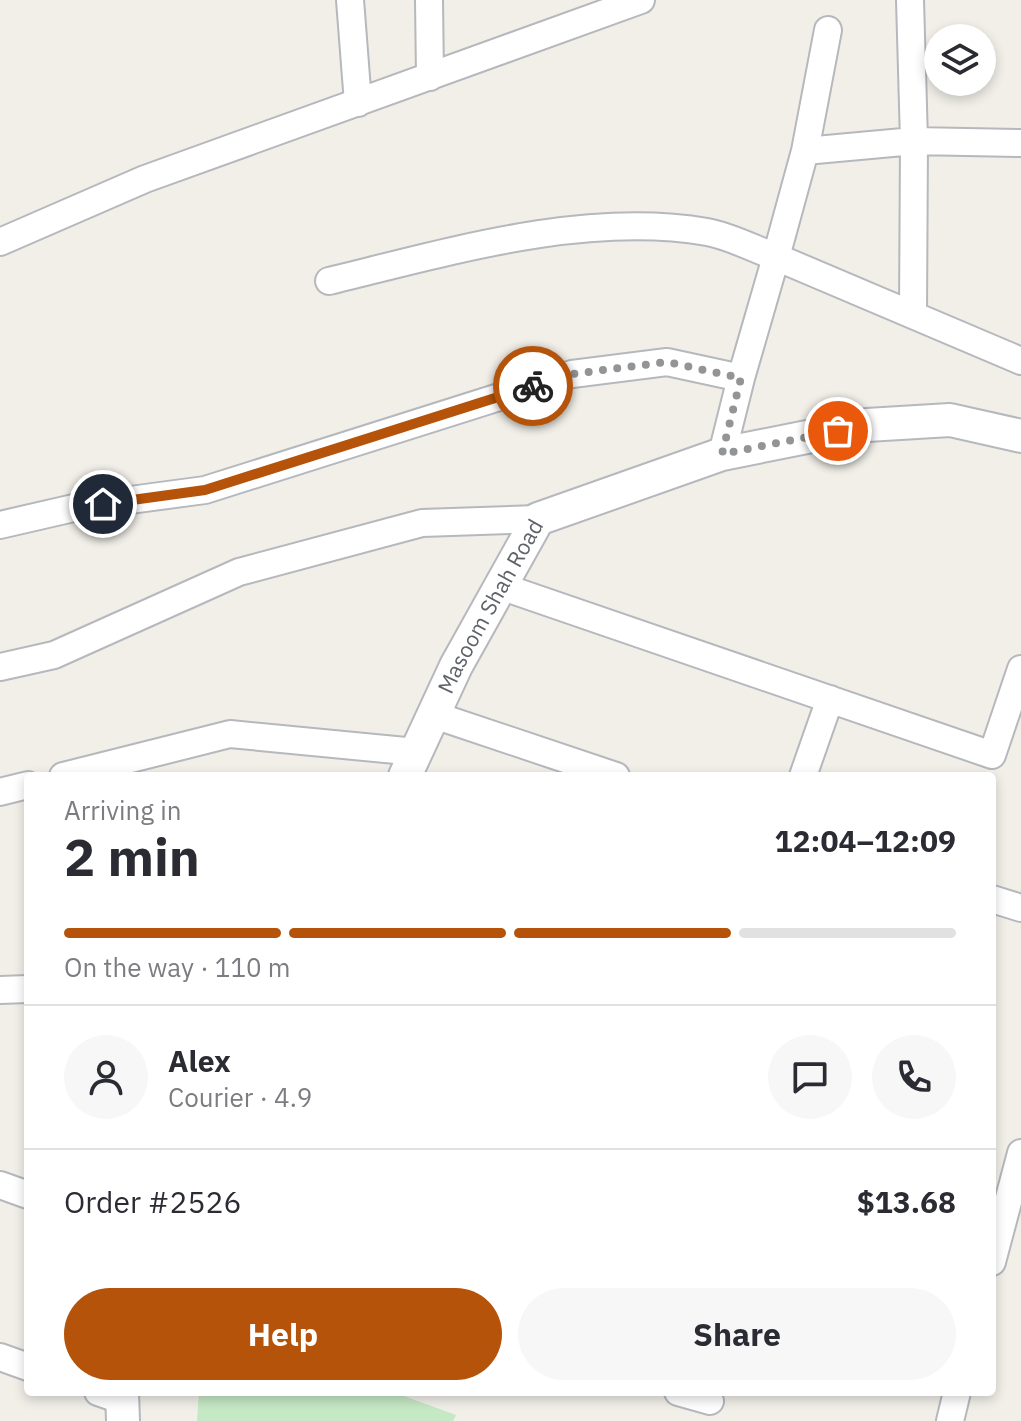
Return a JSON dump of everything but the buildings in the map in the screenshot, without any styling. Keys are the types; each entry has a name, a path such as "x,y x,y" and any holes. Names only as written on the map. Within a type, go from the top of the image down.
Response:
{"street":[{"path":"350,0 358,103"},
{"path":"429,0 430,77"},
{"path":"0,242 145,179 641,0"},
{"path":"910,0 914,141 913,315"},
{"path":"722,454 805,151 828,30"},
{"path":"805,151 914,141 1021,143"},
{"path":"329,281 540,233 641,226 710,232 1021,361"},
{"path":"0,525 78,507 205,490 572,374 667,362 741,378"},
{"name":"Masoom Shah Road","path":"411,764 456,666 538,519 722,454 867,425 950,420 1021,436"},
{"path":"0,667 54,655 239,572 422,523 538,519"},
{"path":"500,586 992,755 1021,669"},
{"path":"804,772 830,699"},
{"path":"434,715 604,772"},
{"path":"79,772 230,734 411,764"},
{"path":"0,792 24,786"},
{"path":"996,900 1021,908"},
{"path":"0,990 24,989"},
{"path":"996,1247 1021,1153"},
{"path":"0,1185 24,1194"},
{"path":"0,1357 24,1366"},
{"path":"692,1396 710,1401"},
{"path":"950,1421 956,1396"}],"green space":[{"path":"199,1396 404,1396 456,1415 453,1421 197,1421"}],"way so far":[{"path":"533,386 572,374 667,362 741,378 722,454 838,431"}],"route":[{"path":"103,504 205,490 533,386"}]}
